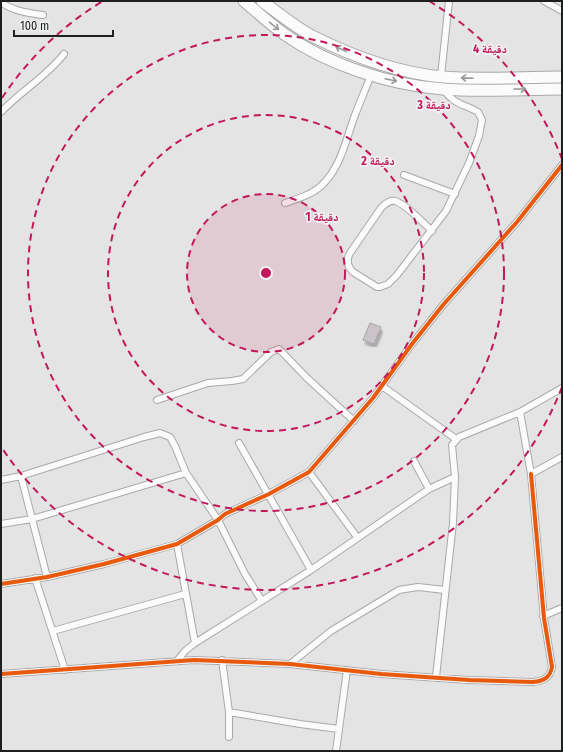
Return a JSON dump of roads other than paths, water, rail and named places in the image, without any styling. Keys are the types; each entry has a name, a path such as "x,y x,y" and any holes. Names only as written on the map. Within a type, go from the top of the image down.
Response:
{"highway":[{"path":"244,1 284,34 311,50 334,61 371,75 419,86 443,89 562,89"},
{"path":"262,1 312,35 362,58 408,71 466,78 562,77"}],"street":[{"path":"441,76 449,1"},
{"path":"544,1 562,11"},
{"path":"1,2 24,12 43,15"},
{"path":"1,112 26,88 44,76 64,54"},
{"path":"285,203 306,196 320,187 329,177 341,156 355,114 371,75"},
{"path":"432,231 406,208 395,201 390,201 381,208 348,256 348,264 350,269 377,287 388,284 397,275 432,231 446,212 479,136 482,120 478,112 459,104 443,89"},
{"path":"1,584 47,577 104,564 177,544 218,520 225,514 269,494 310,472 382,386 412,344 443,305 517,222 562,165"},
{"path":"404,175 455,194"},
{"path":"157,400 208,383 243,379 271,352 279,349 307,378 354,421"},
{"path":"382,386 456,439"},
{"path":"436,677 453,523 455,477 451,450 452,445 456,439 520,412 562,388"},
{"path":"2,672 65,670 194,660 222,660 290,664 381,674 495,682 533,682 543,680 550,674 552,667 543,616 531,474 520,412"},
{"path":"1,480 21,476 136,439 160,433 170,437 186,473 218,520 230,546 262,601"},
{"path":"239,443 311,570"},
{"path":"531,474 562,457"},
{"path":"414,461 429,489"},
{"path":"310,472 357,537"},
{"path":"1,524 32,520 186,473"},
{"path":"21,476 47,577"},
{"path":"177,661 185,651 195,643 311,570 429,489 455,477"},
{"path":"177,544 195,643"},
{"path":"35,578 65,670"},
{"path":"290,664 331,631 399,590 418,587 445,590"},
{"path":"53,631 186,594"},
{"path":"543,616 562,608"},
{"path":"222,660 229,712 229,737"},
{"path":"336,751 347,670"},
{"path":"229,712 300,724 339,728"}]}
